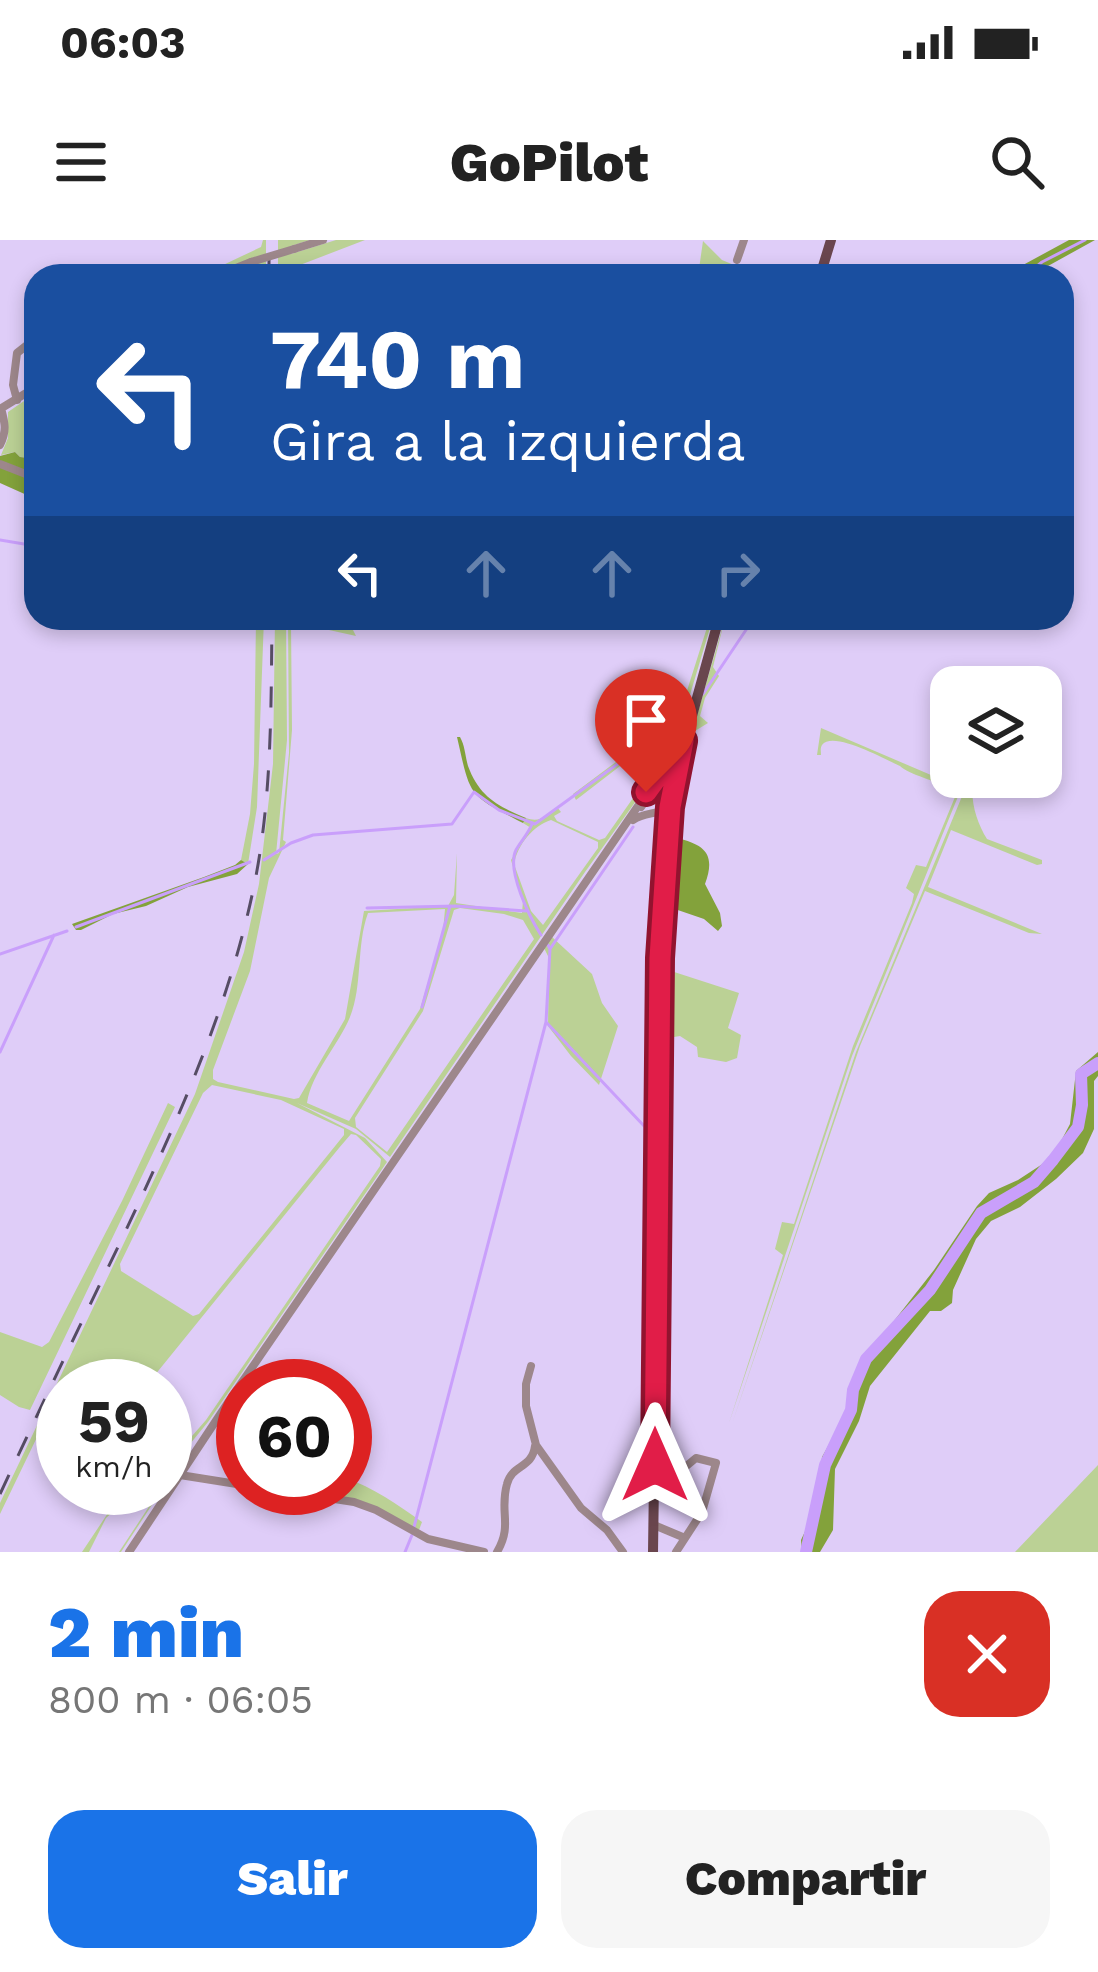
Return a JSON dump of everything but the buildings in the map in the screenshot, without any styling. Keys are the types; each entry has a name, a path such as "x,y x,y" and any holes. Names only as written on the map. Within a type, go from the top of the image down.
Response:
{"main road":[{"path":"653,1552 660,958 668,827 683,741 715,630"}],"street":[{"path":"246,264 323,240"},
{"path":"737,260 745,240"},
{"path":"17,400 14,365 24,347"},
{"path":"0,445 6,424 0,409 24,395"},
{"path":"644,809 683,741"},
{"path":"192,1457 622,829 650,800 670,807"},
{"path":"644,809 670,807"},
{"path":"644,809 668,827"},
{"path":"497,1552 507,1536 504,1498 511,1474 535,1455 526,1406 531,1366"},
{"path":"536,1445 580,1508 608,1530 623,1552"},
{"path":"655,1465 678,1473 696,1458 716,1463 702,1512 676,1552"},
{"path":"372,1509 428,1539 484,1552"},
{"path":"129,1552 154,1515"},
{"path":"654,1525 686,1538"}],"green space":[{"path":"266,240 266,264 255,264 254,258 225,264"},
{"path":"278,240 310,240 291,246 291,254 336,240 365,240 303,264 278,264"},
{"path":"1069,240 1095,240 1052,264 1025,264"},
{"path":"703,241 732,264 700,264"},
{"path":"24,401 24,458 15,452 1,455 8,438 8,412"},
{"path":"15,452 24,458 24,494 0,483 0,456"},
{"path":"256,630 264,630 257,807 248,864 241,860 254,764"},
{"path":"275,630 286,630 287,740 276,854 289,753 291,630 292,730 286,842 269,878 250,971 213,1079 294,1099 299,1098 345,1019 364,911 448,906 454,895 457,853 456,903 522,913 511,860 531,828 523,823 526,818 539,819 557,807 561,812 554,816 557,821 599,840 605,838 659,761 645,751 637,753 576,800 573,794 652,735 681,707 668,694 685,697 709,630 674,748 390,1157 356,1129 297,1103 365,1138 387,1162 251,1359 380,1166 381,1159 356,1135 351,1134 339,1148 168,1359 69,1359 195,1094 244,952 259,884 273,764","holes":["551,820 598,842 598,848 543,925 531,911 514,864 523,843","445,909 443,932 420,1009 349,1121 307,1103 354,1005 368,913","454,910 523,920 534,939 387,1152 356,1127 355,1118 423,1011","212,1085 281,1100 344,1129 344,1135 199,1314 193,1316 121,1271 120,1264 203,1093"]},
{"path":"722,630 713,667 719,676 700,716 708,723 695,731 672,870 667,946 668,899 684,761"},
{"path":"821,728 930,775 930,780 848,743 828,741 817,755"},
{"path":"457,737 478,785 498,804 526,818 523,823 474,792"},
{"path":"957,798 852,1056 729,1423 783,1255 775,1249 782,1222 794,1224 853,1046 912,903 914,894 906,888 916,865 926,867"},
{"path":"961,798 973,798 987,839 1042,860 1042,864 951,830 928,887 1042,934 925,891 860,1046 732,1424 856,1052"},
{"path":"677,838 706,852 705,884 720,913 718,931 704,919 669,907"},
{"path":"241,860 248,864 237,874 188,887 81,930 72,924 204,877"},
{"path":"552,937 592,974 602,1003 618,1026 599,1085 548,1026 549,958 544,948"},
{"path":"667,959 668,970 739,993 728,1028 741,1035 737,1058 726,1062 698,1057 697,1047 680,1036 668,1038 661,1456"},
{"path":"645,975 653,975 652,1134 648,1129"},
{"path":"1098,1052 1094,1129 1083,1153 1020,1207 991,1221 976,1239 953,1290 952,1303 941,1311 930,1311 870,1386 835,1469 833,1530 820,1552 802,1552 822,1457 850,1407 856,1378 868,1354 977,1206 989,1193 1044,1163 1060,1143 1070,1124 1076,1071"},
{"path":"168,1103 175,1107 54,1359 36,1359 36,1397 30,1410 19,1407 0,1395 0,1332 42,1347 49,1342"},
{"path":"216,1405 192,1442 192,1436"},
{"path":"36,1427 36,1439 0,1514 0,1503"},
{"path":"1098,1465 1098,1552 1015,1552"},
{"path":"372,1490 422,1522 419,1530 372,1506"},
{"path":"107,1515 109,1515 89,1552 82,1552"}],"waterway":[{"path":"1040,264 1085,240"},
{"path":"0,540 24,544"},
{"path":"703,694 746,630"},
{"path":"648,743 684,710"},
{"path":"264,860 313,835 452,824 474,792 499,810 535,824 641,747"},
{"path":"532,824 516,850 514,869 541,935"},
{"path":"550,949 633,827"},
{"path":"76,927 250,862"},
{"path":"422,1007 450,906"},
{"path":"367,908 456,906 526,911"},
{"path":"0,954 67,931"},
{"path":"0,1052 54,935"},
{"path":"414,1527 546,1022 548,945"},
{"path":"546,1022 645,1127 647,1220"},
{"path":"806,1552 825,1465 851,1410 853,1390 866,1359 930,1290 981,1213 1034,1182 1053,1160 1078,1127 1081,1074 1098,1063"},
{"path":"405,1552 412,1535"}],"railway":[{"path":"269,240 269,264"},
{"path":"0,1494 159,1158 231,976 255,881 265,816 272,630"}],"route":[{"path":"646,792 683,741 670,807 660,958 655,1465"}]}
